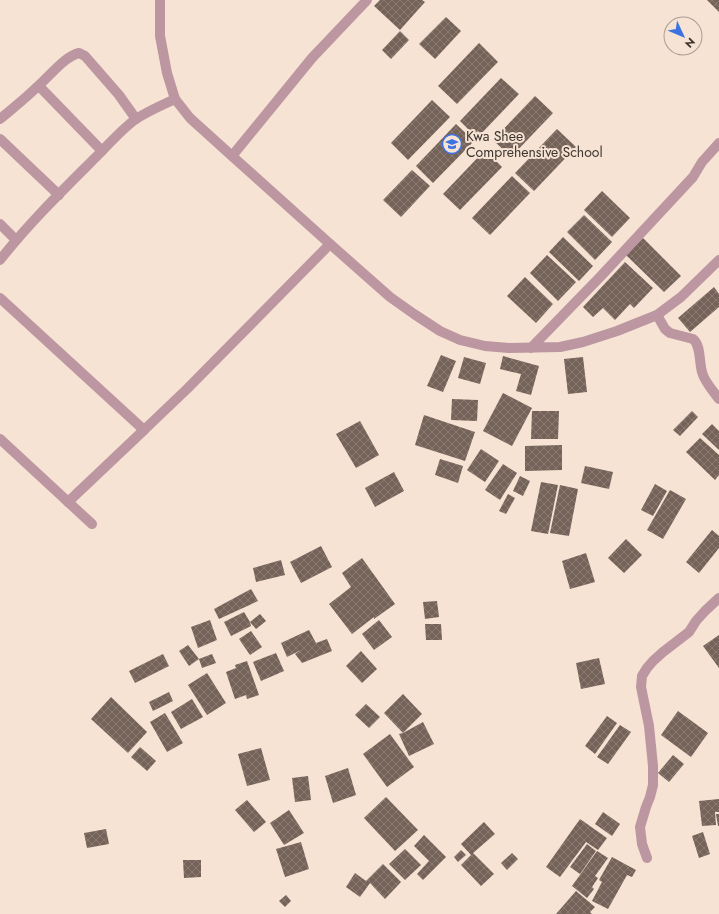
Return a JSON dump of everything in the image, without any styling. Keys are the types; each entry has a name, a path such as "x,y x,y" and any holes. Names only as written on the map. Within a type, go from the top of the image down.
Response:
{"street":[{"path":"160,0 160,36 174,100 190,118 390,297 440,331 460,340 485,346 509,348 560,347 583,342 617,331 657,315 681,297 719,260"},
{"path":"232,156 312,58 367,0"},
{"path":"0,119 39,86 66,60 74,54 79,53 85,56 119,95 136,119"},
{"path":"39,86 102,151"},
{"path":"0,260 16,240 59,195 136,119 174,100"},
{"path":"0,139 59,195"},
{"path":"531,348 693,178 702,162 719,143"},
{"path":"0,224 16,240"},
{"path":"68,502 193,383 330,244"},
{"path":"0,298 144,430"},
{"path":"657,315 670,333 696,341 702,373 719,399"},
{"path":"0,439 92,524"},
{"path":"647,858 642,844 640,827 653,785 653,766 649,726 641,687 642,676 647,668 663,652 689,632 696,621 719,598"}],"building":[{"path":"380,0 422,0 425,2 400,30 374,6"},
{"path":"707,0 719,0 719,12"},
{"path":"446,17 461,31 435,59 419,44"},
{"path":"400,31 409,40 391,59 382,50"},
{"path":"479,43 498,62 457,104 438,86"},
{"path":"501,78 519,94 477,138 460,121"},
{"path":"535,96 553,113 511,157 493,140"},
{"path":"432,100 450,117 408,160 391,143"},
{"path":"456,124 474,141 433,183 416,166"},
{"path":"557,129 576,147 534,191 515,173"},
{"path":"485,150 502,167 460,210 443,194"},
{"path":"412,170 430,186 401,217 383,200"},
{"path":"512,176 530,193 490,235 472,218"},
{"path":"602,191 630,218 612,237 584,210"},
{"path":"584,215 612,242 595,260 567,232"},
{"path":"563,237 593,266 579,281 549,252"},
{"path":"643,238 681,276 664,292 626,255"},
{"path":"547,255 576,282 558,301 530,273"},
{"path":"625,262 653,288 634,308 630,304 615,320 603,308 593,317 583,307"},
{"path":"525,277 553,304 536,323 507,296"},
{"path":"714,287 719,294 719,307 690,332 678,318"},
{"path":"441,355 456,361 443,392 427,386"},
{"path":"503,356 539,366 531,395 516,391 521,374 500,369"},
{"path":"464,357 486,363 480,384 458,378"},
{"path":"583,357 587,392 568,394 564,359"},
{"path":"503,393 532,408 512,446 483,431"},
{"path":"452,399 478,400 477,421 451,420"},
{"path":"532,411 559,411 558,439 531,439"},
{"path":"692,411 698,417 680,436 673,430"},
{"path":"424,415 475,432 465,461 415,445"},
{"path":"360,421 379,455 356,468 336,434"},
{"path":"712,424 719,431 719,450 702,434"},
{"path":"700,438 719,455 719,475 715,480 686,452"},
{"path":"562,445 562,470 525,471 525,446"},
{"path":"481,449 499,461 485,482 467,470"},
{"path":"440,459 463,466 458,483 435,475"},
{"path":"503,464 517,473 500,500 485,490"},
{"path":"585,466 613,472 609,489 581,483"},
{"path":"394,472 404,491 375,507 365,488"},
{"path":"520,476 530,481 523,496 513,491"},
{"path":"541,482 558,485 548,534 531,531"},
{"path":"655,484 667,491 653,516 641,510"},
{"path":"560,485 578,489 569,536 550,533"},
{"path":"670,490 686,499 663,539 647,530"},
{"path":"508,494 515,498 506,514 499,511"},
{"path":"712,530 719,536 719,548 699,573 686,562"},
{"path":"626,539 642,555 624,573 608,558"},
{"path":"321,546 332,567 301,583 290,562"},
{"path":"586,553 595,582 570,589 562,561"},
{"path":"362,558 395,604 374,619 374,617 352,634 329,604 351,587 342,573"},
{"path":"281,560 285,575 256,582 253,568"},
{"path":"251,589 258,601 219,619 214,609"},
{"path":"437,601 439,617 425,619 423,602"},
{"path":"244,612 251,626 231,636 224,622"},
{"path":"260,614 266,621 256,629 250,622"},
{"path":"210,620 217,640 198,648 191,627"},
{"path":"379,620 392,637 374,650 362,634"},
{"path":"425,624 441,624 442,640 426,640"},
{"path":"309,630 316,643 327,639 332,651 302,663 295,654 301,650 287,657 281,643"},
{"path":"251,631 262,647 250,655 239,639"},
{"path":"719,635 719,668 703,646"},
{"path":"188,645 199,659 189,666 179,651"},
{"path":"361,651 377,669 362,683 346,666"},
{"path":"276,653 284,671 261,681 253,662"},
{"path":"163,654 169,666 135,683 129,671"},
{"path":"212,654 216,663 202,668 199,659"},
{"path":"599,658 605,684 581,689 576,663"},
{"path":"247,661 259,695 247,699 246,695 235,699 226,672 236,668 235,665"},
{"path":"207,673 226,703 207,715 188,685"},
{"path":"169,692 173,701 153,711 149,702"},
{"path":"403,694 422,714 403,733 384,713"},
{"path":"111,697 147,732 128,753 91,719"},
{"path":"192,699 203,717 181,729 171,712"},
{"path":"366,704 380,717 369,728 355,715"},
{"path":"678,711 708,733 691,757 661,735"},
{"path":"165,713 183,743 167,752 150,722"},
{"path":"607,716 617,723 595,754 585,746"},
{"path":"423,722 434,744 409,756 399,734"},
{"path":"620,725 631,732 608,764 597,757"},
{"path":"390,734 414,767 387,787 363,754"},
{"path":"140,747 156,761 147,771 131,757"},
{"path":"261,748 270,780 247,786 238,754"},
{"path":"673,755 684,764 669,782 658,773"},
{"path":"348,768 356,795 333,803 325,776"},
{"path":"308,776 311,800 295,802 292,778"},
{"path":"386,797 418,830 395,851 364,818"},
{"path":"719,799 719,812 715,812 716,825 702,826 699,801"},
{"path":"247,800 266,822 254,832 235,810"},
{"path":"289,810 304,833 284,845 270,823"},
{"path":"603,812 620,824 612,836 595,824"},
{"path":"716,814 719,814 719,826 718,826"},
{"path":"580,819 607,838 598,850 586,842 560,877 546,867"},
{"path":"484,822 495,834 473,853 494,874 481,886 461,865 471,855 461,844"},
{"path":"106,829 109,844 87,848 84,833"},
{"path":"703,832 710,854 699,858 692,836"},
{"path":"424,835 446,857 423,880 417,874 429,861 414,846"},
{"path":"301,842 309,869 285,877 276,849"},
{"path":"587,844 596,851 580,874 570,867"},
{"path":"405,849 421,865 405,880 389,864"},
{"path":"461,850 466,855 458,862 454,857"},
{"path":"597,851 608,858 595,876 598,878 592,887 594,889 587,898 572,886"},
{"path":"512,853 518,859 507,870 501,863"},
{"path":"612,857 636,870 632,877 627,875 608,909 592,901 602,882 599,880"},
{"path":"183,860 201,860 201,877 184,878"},
{"path":"383,864 401,882 385,899 370,883 360,897 346,887 355,873 366,881"},
{"path":"576,891 595,907 590,912 592,914 556,914"},
{"path":"286,895 291,901 285,907 279,901"}],"place":[{"name":"Kwa Shee Comprehensive School","path":"452,144"}]}
